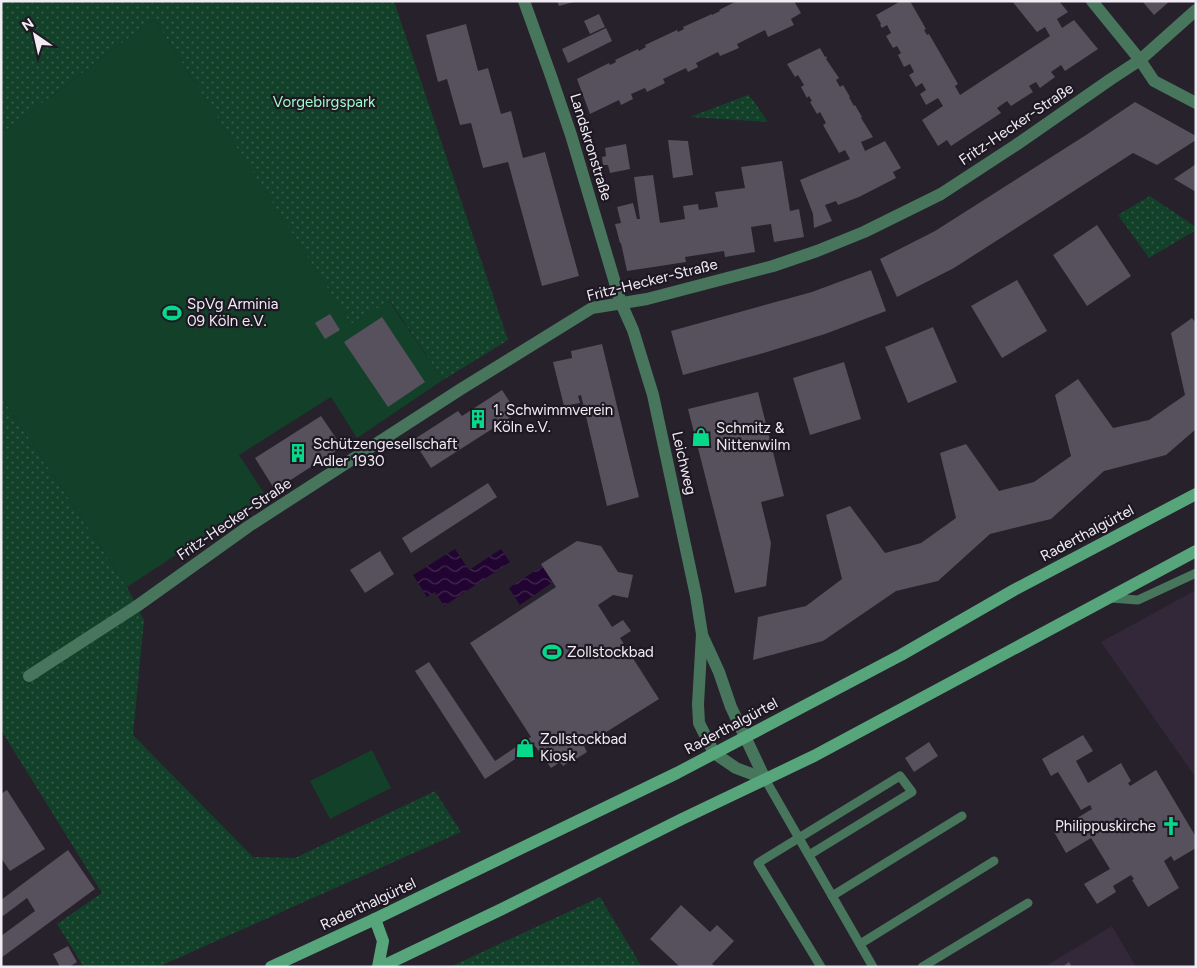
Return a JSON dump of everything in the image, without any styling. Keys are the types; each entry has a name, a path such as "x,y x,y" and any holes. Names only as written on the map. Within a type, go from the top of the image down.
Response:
{"main road":[{"name":"Raderthalgürtel","path":"271,967 375,919 677,773 901,655 1014,590 1196,494"},
{"path":"379,967 814,756 1196,551"},
{"path":"375,919 383,941 379,967"}],"street":[{"name":"Landskronstraße","path":"524,1 552,76 571,135 621,303"},
{"path":"1092,1 1140,60 1154,81 1196,103"},
{"name":"Fritz-Hecker-Straße","path":"29,676 138,606 248,526 461,389 592,308 647,299 773,266 864,232 942,194 1140,60 1196,10"},
{"name":"Leichweg","path":"621,303 633,330 653,396 696,596 702,634 698,704 699,723 714,753 736,768 765,779"},
{"name":"Leichweg","path":"702,634 719,672 731,707 765,779"}],"lane":[{"path":"1108,598 1138,600 1196,573"},
{"path":"809,855 912,792 900,776 758,863 821,967"},
{"path":"765,779 873,967"},
{"path":"832,896 962,816"},
{"path":"860,944 994,861"},
{"path":"922,967 1028,903"}],"shaded area":[{"path":"1196,590 1196,778 1101,642"},
{"path":"1112,926 1136,967 1044,967"}],"green space":[{"name":"Vorgebirgspark","path":"1,1 394,1 508,340 443,380 390,301 351,325 154,19 1,134"},
{"name":"SpVg Arminia 09 Köln e.V.","path":"154,19 351,324 389,301 443,380 357,438 331,397 239,455 266,496 127,587 1,396 1,134"},
{"path":"748,95 768,122 690,117"},
{"path":"1150,196 1196,227 1196,230 1149,258 1118,215"},
{"path":"1,396 127,587 144,620 133,735 253,857 295,858 435,791 461,832 158,967 84,967 57,924 102,893 1,730"},
{"path":"372,750 391,788 330,819 310,781"},
{"path":"600,897 642,967 450,967"}],"water":[{"path":"455,549 469,570 501,549 510,562 444,606 435,592 427,597 413,575"},
{"path":"542,566 553,582 520,605 509,588"}],"building":[{"path":"557,1 574,1 574,2 559,6"},
{"path":"737,1 794,1 801,13 791,19 794,25 768,37 765,30 737,44 739,48 720,56 718,52 696,63 698,67 688,72 686,68 663,79 665,83 647,92 645,88 631,94 633,99 621,105 619,100 590,114 577,79 609,63 610,65 616,62 615,60 638,49 639,51 646,47 645,45 677,30 678,32 684,29 683,27 712,15"},
{"path":"901,1 910,1 926,29 924,30 927,35 929,34 958,84 955,86 960,95 1050,36 1045,27 1037,32 1012,1 1059,1 1068,12 1057,19 1062,28 1074,20 1098,49 1065,71 1061,65 1051,72 1055,77 1040,88 1036,82 1029,86 1033,92 1011,106 1007,101 997,108 1001,113 951,146 947,140 938,146 922,120 943,106 938,98 926,105 920,94 926,90 922,83 916,87 909,75 914,72 910,64 904,67 898,55 901,53 897,46 893,48 886,36 891,33 887,25 882,28 876,15"},
{"path":"1142,1 1170,1 1154,15"},
{"path":"599,14 605,27 590,34 584,21"},
{"path":"466,24 478,71 488,68 501,114 511,111 523,158 545,152 579,276 542,286 508,162 483,168 471,123 460,125 447,79 438,82 426,35"},
{"path":"606,28 612,41 568,63 562,49"},
{"path":"820,48 839,78 836,80 840,87 843,85 873,137 861,142 865,151 885,141 901,168 893,172 896,178 859,197 838,205 836,201 825,205 832,221 814,228 813,214 800,180 850,159 845,150 839,153 823,125 826,123 820,112 817,114 810,102 812,101 809,96 807,98 801,87 804,85 798,75 795,77 787,64"},
{"path":"1135,102 1196,136 1196,140 1157,165 1133,153 954,268 897,297 880,259 935,231"},
{"path":"668,140 688,141 693,175 673,178"},
{"path":"626,144 630,169 610,173 608,165 603,165 602,157 606,156 605,148"},
{"path":"782,161 790,211 799,209 804,237 774,242 771,224 751,227 755,252 725,257 724,251 685,257 686,262 627,271 615,224 621,223 617,207 633,203 637,219 640,219 634,177 653,175 660,223 685,219 683,206 698,204 699,210 718,207 715,192 745,188 741,167"},
{"path":"1196,164 1196,192 1174,179"},
{"path":"1097,225 1131,276 1087,306 1053,255"},
{"path":"871,270 886,311 825,334 683,375 671,331 812,292"},
{"path":"1017,280 1047,331 1002,358 971,306"},
{"path":"330,314 340,330 325,339 315,323"},
{"path":"382,317 425,382 388,407 344,342"},
{"path":"1192,318 1196,323 1196,429 1166,455 1104,471 1051,519 990,534 938,581 896,591 823,641 753,660 758,617 806,606 842,579 826,515 850,506 885,553 921,543 956,518 940,453 966,444 999,491 1034,482 1071,456 1055,395 1078,379 1113,428 1149,420 1185,395 1171,333"},
{"path":"933,327 957,382 908,403 885,347"},
{"path":"602,344 639,497 607,506 581,395 578,396 580,403 564,406 553,362 572,358 571,351"},
{"path":"844,362 861,419 810,435 793,378"},
{"name":"1. Schwimmverein Köln e.V.","path":"502,390 517,413 431,468 413,440 458,411 462,416"},
{"path":"758,392 784,496 761,502 771,543 766,586 735,593 688,409"},
{"name":"Schützengesellschaft Adler 1930","path":"321,416 342,447 275,490 255,458"},
{"path":"488,483 497,497 411,553 402,538"},
{"name":"Zollstockbad","path":"577,541 601,546 618,572 633,575 628,598 613,595 598,605 612,627 623,620 631,631 620,638 659,699 584,746 587,752 576,759 573,754 568,757 570,761 563,766 560,762 551,768 535,746 485,779 415,671 429,662 495,761 531,737 470,643 556,587 541,564"},
{"path":"380,551 394,574 365,593 350,570"},
{"path":"1083,735 1093,751 1076,761 1088,783 1121,763 1131,781 1128,783 1130,786 1156,770 1196,837 1196,848 1174,861 1171,856 1164,861 1179,888 1148,907 1131,875 1113,886 1116,892 1097,904 1084,884 1110,869 1091,838 1066,853 1054,832 1092,809 1090,805 1081,810 1058,772 1051,776 1042,759"},
{"path":"929,742 938,756 914,772 905,758"},
{"path":"7,790 45,849 10,871 1,858 1,794"},
{"path":"68,850 95,889 1,958 1,936 35,911 27,898 3,916 1,914 1,900"},
{"path":"681,905 710,932 717,925 734,941 712,964 716,967 680,967 650,939"},
{"path":"68,946 77,962 69,967 60,967 53,954"},
{"path":"1069,962 1072,967 1062,967"}],"place":[{"name":"SpVg Arminia 09 Köln e.V.","path":"172,313"},
{"name":"1. Schwimmverein Köln e.V.","path":"478,419"},
{"name":"Schmitz & Nittenwilm","path":"701,437"},
{"name":"Schützengesellschaft Adler 1930","path":"298,453"},
{"name":"Zollstockbad","path":"552,652"},
{"name":"Zollstockbad Kiosk","path":"525,748"},
{"name":"Philippuskirche","path":"1171,826"}]}
